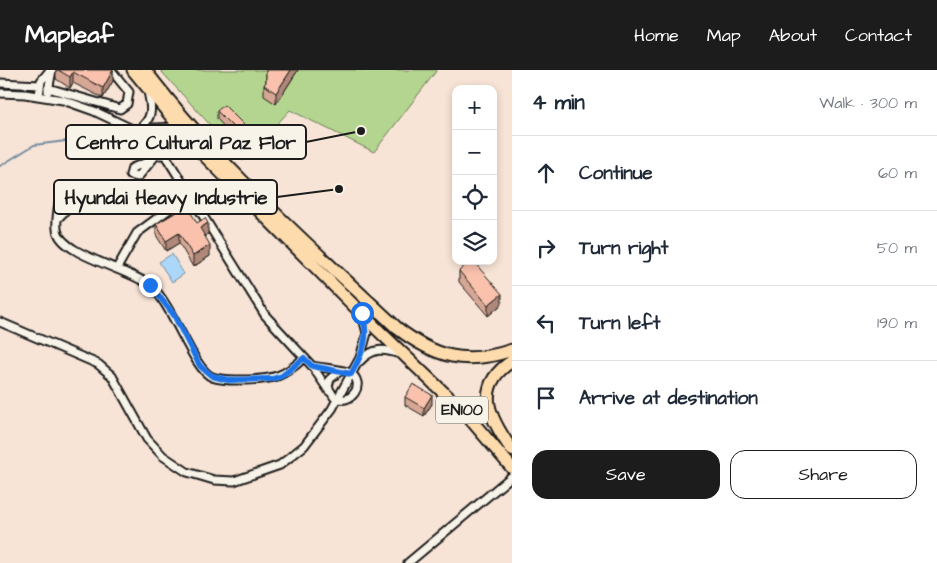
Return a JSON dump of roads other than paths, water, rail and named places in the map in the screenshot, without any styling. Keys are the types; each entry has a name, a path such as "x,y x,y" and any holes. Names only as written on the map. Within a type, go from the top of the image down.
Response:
{"main road":[{"name":"EN100","path":"132,70 178,127 362,313 465,413 512,468"},
{"path":"144,70 190,125 219,155 397,328 429,349 462,358 487,357 512,350"},
{"path":"512,361 494,378 488,392 488,403 495,425 512,450"}],"street":[{"path":"39,95 40,85 51,70"},
{"path":"47,97 51,70"},
{"path":"48,88 120,108 127,104 129,92 111,70"},
{"path":"0,83 40,85"},
{"path":"139,130 146,124 151,115 148,91"},
{"path":"0,93 39,95 80,105 126,127 139,130 178,127"},
{"path":"150,161 156,155 164,155 265,315 312,366 329,391 338,399 348,399 356,391 356,380 351,374 312,366"},
{"path":"60,198 61,206 66,210 73,210 79,201 77,194 68,191 60,198 56,229 60,238 69,247 140,278 158,293 174,315 200,366 212,376 228,380 272,379 287,373 304,358"},
{"path":"117,268 137,233 190,194"},
{"path":"58,218 66,210"},
{"path":"0,322 98,364 112,376 143,432 163,456 187,472 214,480 234,481 280,465 304,446 338,399 362,352 366,333 362,313"},
{"path":"356,365 368,353 378,349 407,356"},
{"path":"329,391 330,379 340,371"},
{"path":"408,563 512,476"}],"water":[{"path":"172,254 184,274 172,282 159,262"}],"waterway":[{"path":"0,166 34,145 106,136 115,130"}],"place":[{"name":"Centro Cultural Paz Flor","path":"361,131"},
{"name":"Hyundai Heavy Industrie","path":"339,189"}]}
